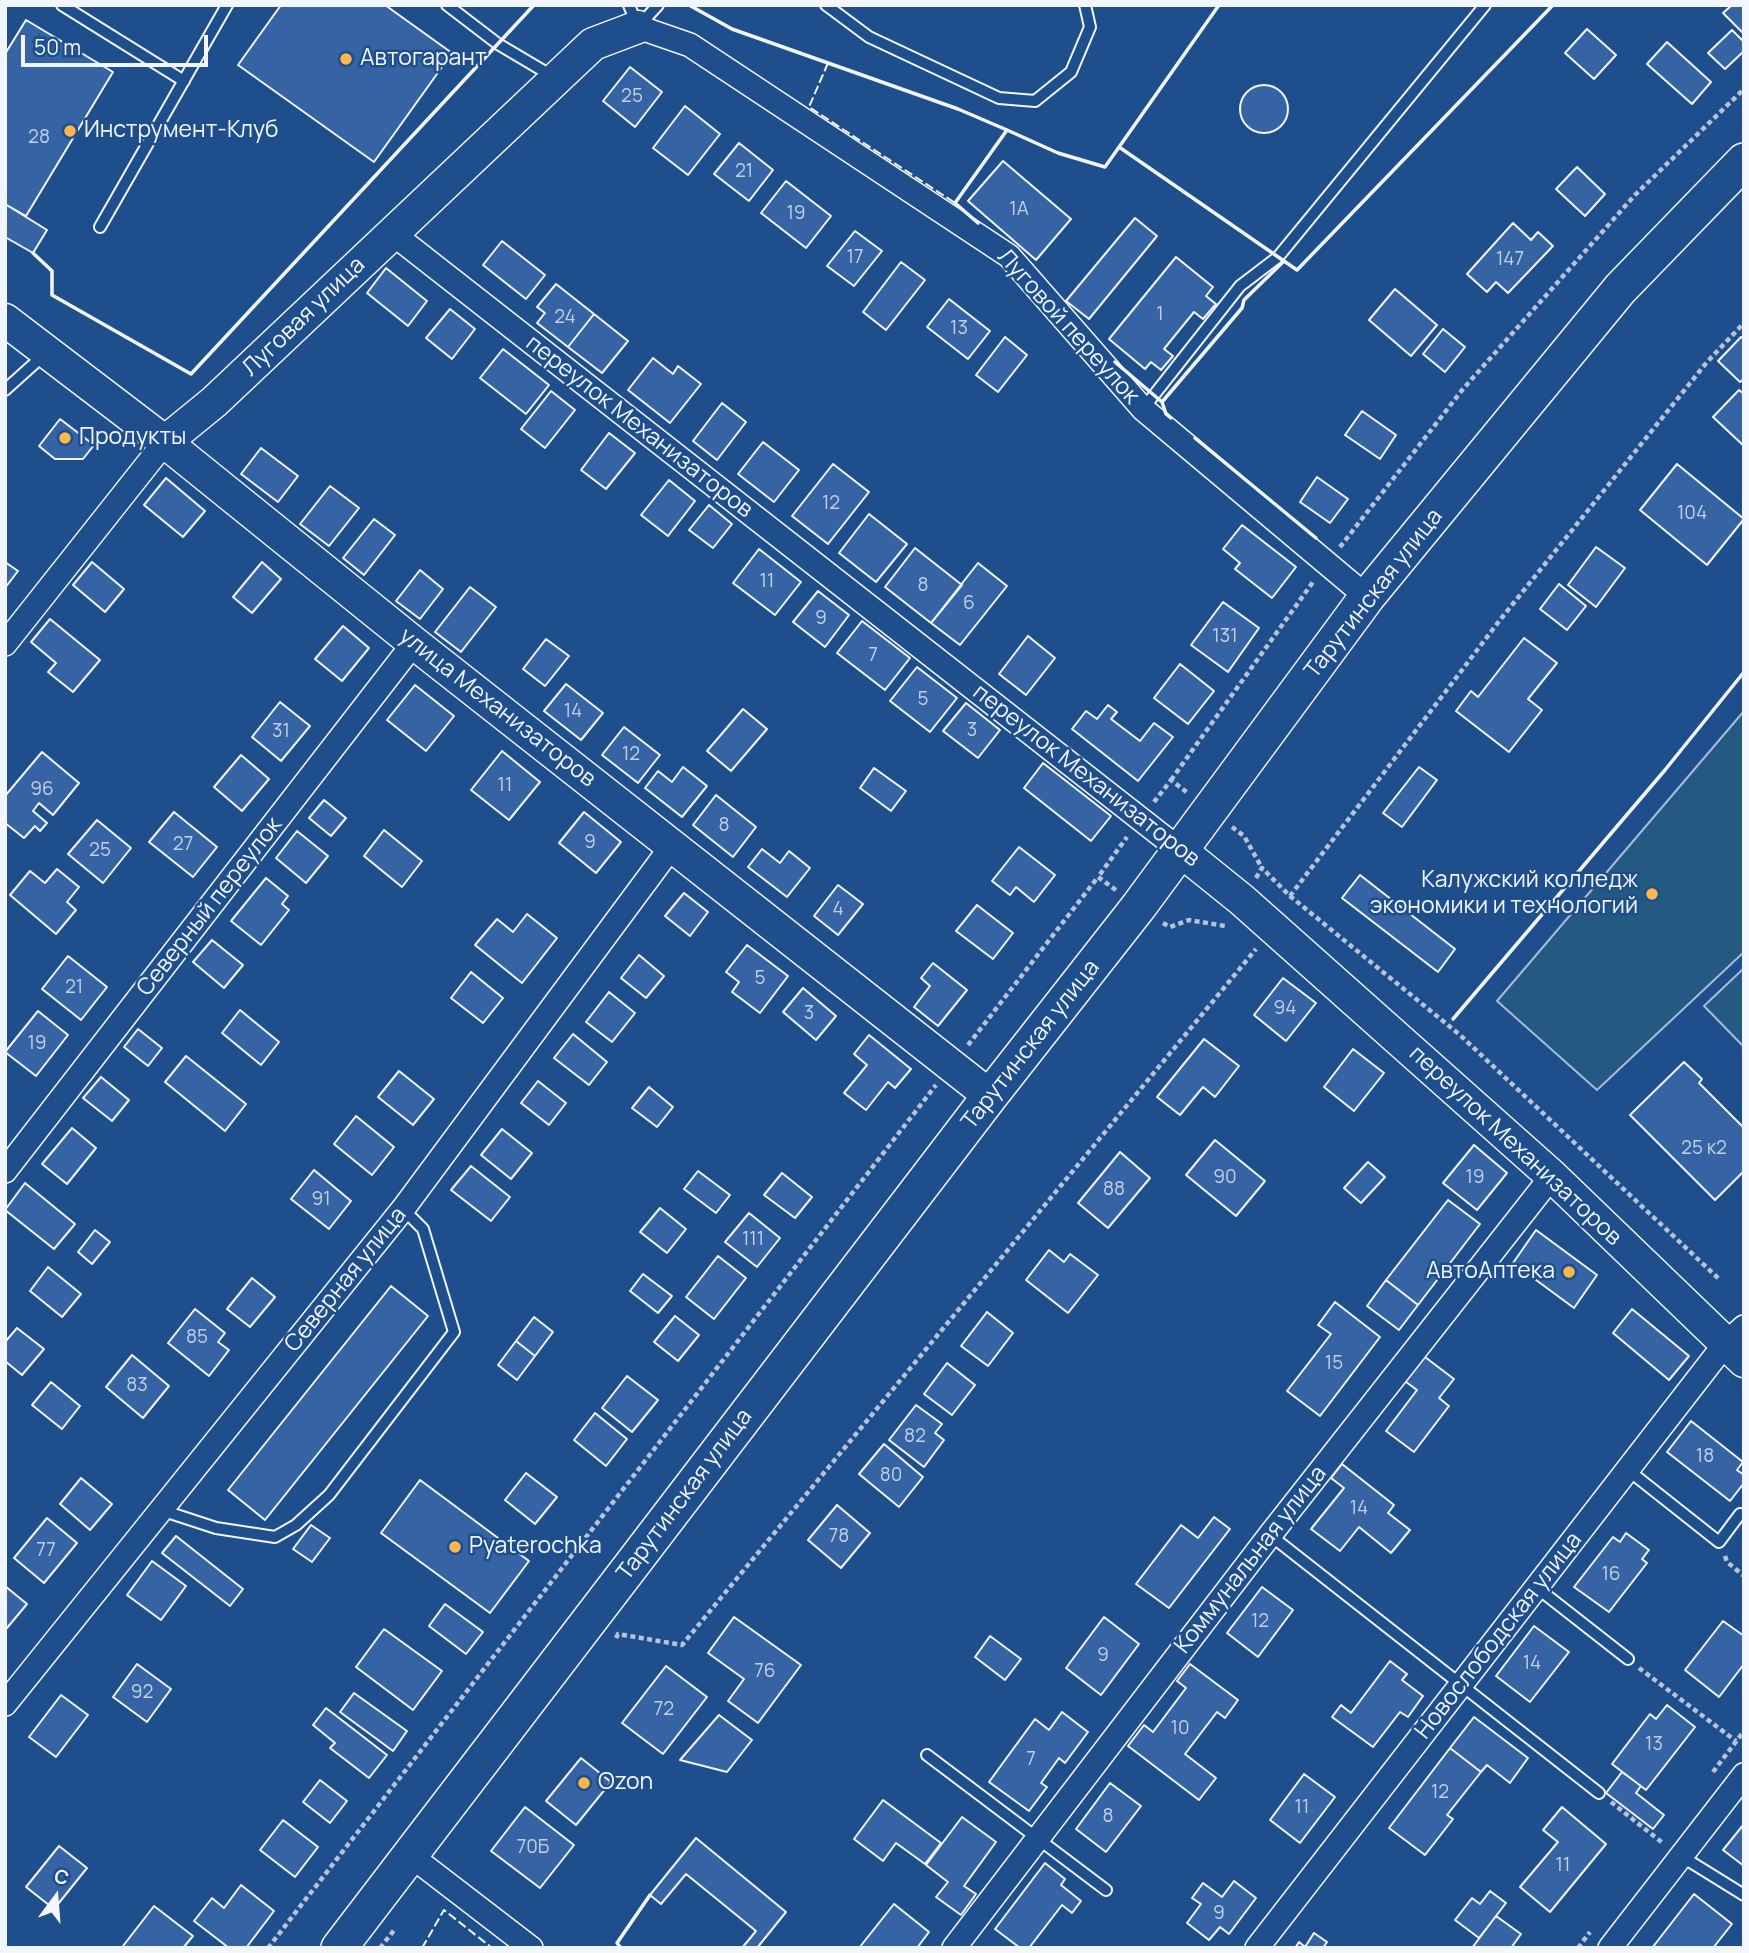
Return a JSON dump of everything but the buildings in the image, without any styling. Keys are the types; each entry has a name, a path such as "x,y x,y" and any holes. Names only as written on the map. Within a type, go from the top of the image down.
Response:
{"main road":[{"name":"Тарутинская улица","path":"339,1948 990,1096 1139,906 1367,597 1620,289 1744,161"}],"street":[{"name":"Луговая улица","path":"5,644 165,442 214,402 555,78 593,44 641,12"},
{"name":"Луговой переулок","path":"641,12 1009,256 1143,409 1367,597"},
{"name":"переулок Механизаторов","path":"392,233 1242,900 1738,1344"},
{"name":"улица Механизаторов","path":"5,320 165,442 414,643 990,1096"},
{"name":"Северный переулок","path":"5,1171 414,643"},
{"name":"Северная улица","path":"5,1704 403,1209 672,846"},
{"name":"Коммунальная улица","path":"954,1948 1270,1535 1552,1176"},
{"name":"Новослободская улица","path":"1257,1948 1628,1470 1738,1344"},
{"path":"1610,1948 1744,1775"},
{"path":"410,1854 531,1948"}],"lane":[{"path":"62,5 184,81"},
{"path":"100,227 227,5"},
{"path":"447,5 498,44 555,78"},
{"path":"827,5 869,37 999,99 1035,101 1071,72 1090,27 1085,5"},
{"path":"1143,409 1240,286 1279,257 1485,5"},
{"path":"5,390 47,352"},
{"path":"161,1510 216,1528 275,1537 296,1525 329,1495 454,1332 423,1229 403,1209"},
{"path":"1628,1470 1719,1542 1741,1514"},
{"path":"1270,1535 1599,1793"},
{"path":"1536,1587 1628,1659"},
{"path":"927,1755 1106,1890"},
{"path":"1681,1856 1744,1895"}],"path":[{"path":"1171,780 1327,563 1463,389 1635,195 1744,89"},
{"path":"1290,897 1500,620 1707,362 1744,323"},
{"path":"1236,934 1225,926 1262,869 1290,897 1460,1035 1719,1279"},
{"path":"268,1948 1098,877"},
{"path":"610,1645 618,1634 682,1645 1256,949 1246,941"},
{"path":"1719,1542 1727,1562 1744,1576"},
{"path":"1628,1659 1736,1741"},
{"path":"1599,1793 1681,1856"}],"shaded area":[{"path":"1744,711 1744,952 1597,1090 1497,1001"},
{"path":"1744,968 1744,1047 1704,1006"}],"fence":[{"path":"828,63 809,107 955,203"},
{"path":"422,1948 444,1910 492,1948"}],"wall":[{"path":"33,253 52,271 52,295 191,374 534,5"},
{"path":"689,5 732,29 958,109 1007,130"},
{"path":"978,223 955,203 1007,130 1058,153 1105,167 1219,5"},
{"path":"1119,147 1297,270 1553,5"},
{"path":"1162,402 1242,308 1244,300 1284,261"},
{"path":"1115,362 1162,402 1166,414 1171,418"},
{"path":"1195,438 1316,538"},
{"path":"1453,1019 1665,770 1744,672"},
{"path":"621,1948 617,1943 650,1895"}],"place":[{"name":"Автогарант","path":"346,59"},
{"name":"Инструмент-Клуб","path":"70,131"},
{"name":"Продукты","path":"65,438"},
{"name":"Калужский колледж экономики и технологий","path":"1652,894"},
{"name":"АвтоАптека","path":"1569,1272"},
{"name":"Pyaterochka","path":"455,1547"},
{"name":"Ozon","path":"584,1783"}]}
